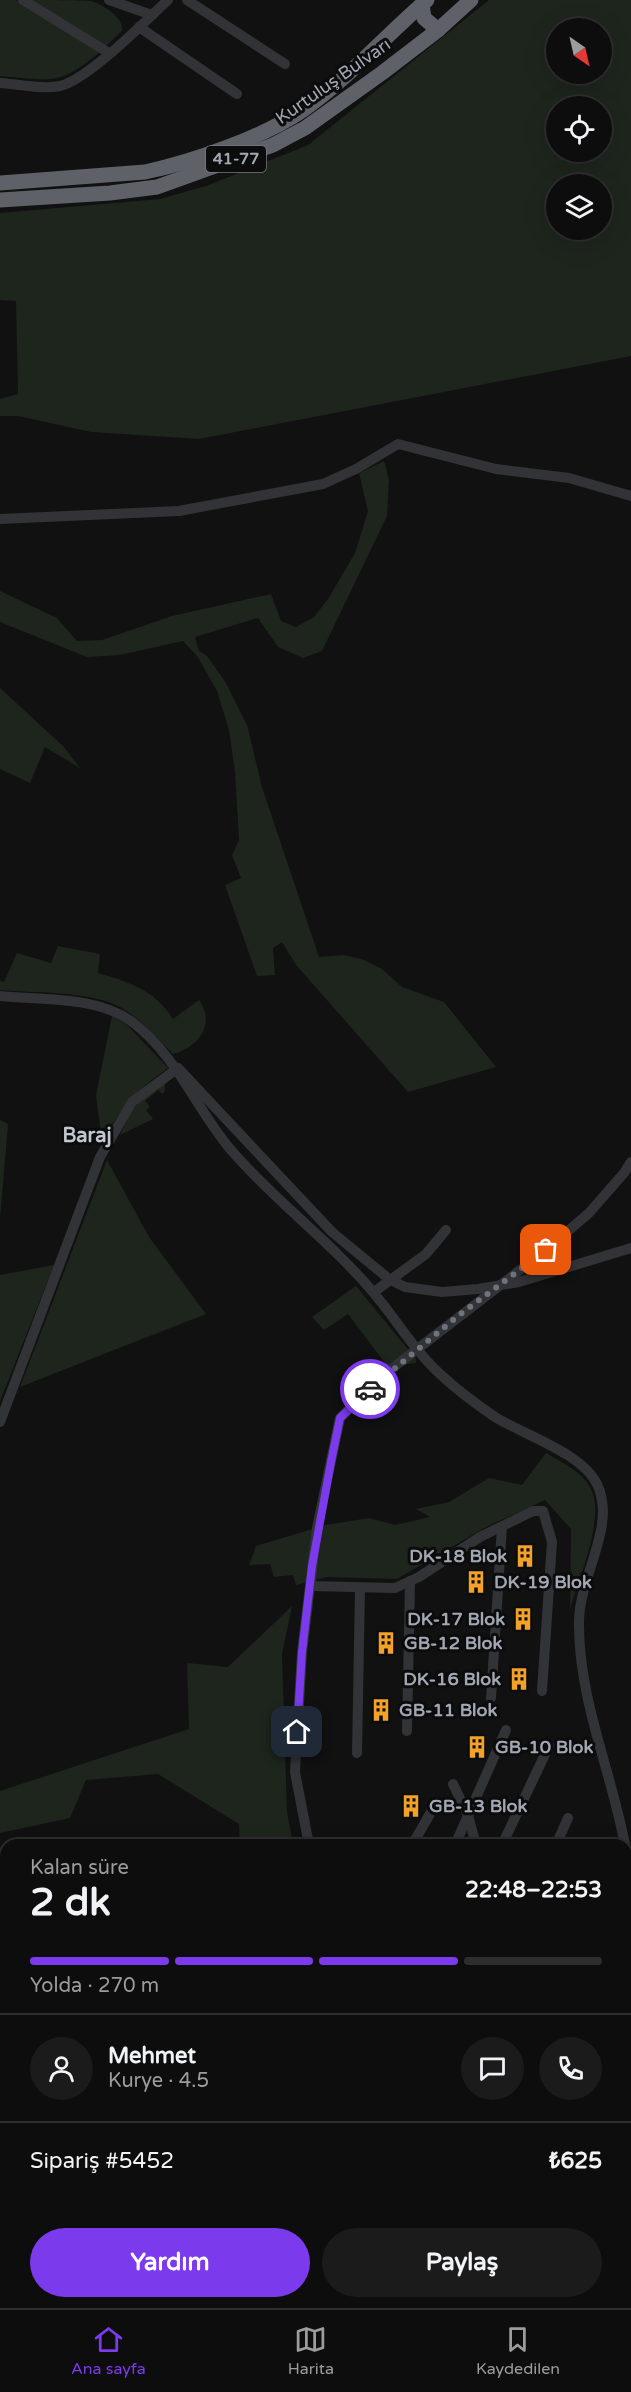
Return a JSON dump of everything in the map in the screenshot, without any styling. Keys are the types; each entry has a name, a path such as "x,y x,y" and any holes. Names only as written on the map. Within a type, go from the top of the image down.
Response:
{"highway":[{"path":"424,2 424,18 438,30"},
{"name":"Kurtuluş Bulvarı","path":"0,183 145,172 166,168 269,129 304,110 329,90 424,2"},
{"name":"Kurtuluş Bulvarı","path":"0,200 110,193 157,187 263,149 305,128 438,30 464,3"}],"street":[{"path":"23,0 108,53"},
{"path":"109,0 127,2 152,15"},
{"path":"0,83 58,86 71,81 108,53 168,0"},
{"path":"188,0 285,64"},
{"path":"139,27 237,94"},
{"path":"0,519 179,511 323,484 356,470 398,444 496,469 569,478 631,496"},
{"path":"0,996 92,1004 117,1011 156,1043 304,1204 355,1252 389,1279 405,1287 442,1292 499,1286 631,1248"},
{"path":"178,1068 207,1118 231,1150 374,1292 417,1351 480,1407 568,1456 585,1468 597,1484 604,1519 580,1599 580,1640 598,1745 623,1839"},
{"path":"0,1422 100,1157 132,1102 178,1068"},
{"path":"308,1839 295,1772 302,1652 317,1528 340,1418 390,1370 546,1250 589,1213 631,1162"},
{"path":"374,1292 426,1254 446,1230"},
{"path":"310,1586 395,1588 502,1527 533,1511 543,1511 552,1542 542,1691"},
{"path":"491,1698 502,1527"},
{"path":"407,1731 410,1581"},
{"path":"357,1753 360,1588"},
{"path":"458,1839 506,1730"},
{"path":"505,1839 549,1746"},
{"path":"453,1784 468,1815 474,1839"},
{"path":"416,1839 431,1812"},
{"path":"559,1839 568,1818"}],"shaded area":[{"path":"0,0 16,0 100,52 74,71 54,79 0,76"},
{"path":"30,0 91,1 116,16 122,26 122,31 105,47"},
{"path":"489,0 631,0 631,356 199,439 91,432 18,416 0,416 0,399 18,394 16,301 0,300 0,213 160,199 206,186 308,145"},
{"path":"384,461 389,480 387,516 322,651 303,658 278,647 258,618 195,637 199,651 207,656 226,683 247,725 262,787 319,957 344,955 364,960 382,969 402,987 444,1002 496,1067 408,1092 296,965 282,942 273,948 275,975 257,976 225,885 241,878 232,855 239,840 235,772 229,730 217,691 197,656 183,641 120,655 87,657 0,622 0,591 57,618 77,641 102,640 172,616 271,594 281,621 296,627 314,617 328,599 355,553 368,511 359,473"},
{"path":"0,688 64,747 80,768 45,747 30,783 0,769"},
{"path":"58,946 100,954 98,973 131,984 150,994 173,1019 199,1000 206,1018 202,1033 190,1046 173,1054 140,1021 104,1000 59,993 0,990 0,981 4,982 17,953 51,963"},
{"path":"112,1016 126,1024 168,1068 146,1084 130,1100 102,1142 96,1095"},
{"path":"165,1084 165,1091 162,1094 158,1090 145,1101 150,1107 146,1110 153,1119 120,1135 143,1097"},
{"path":"0,1120 8,1124 0,1219"},
{"path":"107,1160 149,1237 206,1314 20,1387"},
{"path":"54,1265 0,1401 0,1275"},
{"path":"356,1286 416,1359 416,1363 388,1367 348,1314 324,1330 312,1317"},
{"path":"546,1453 581,1476 590,1487 594,1499 593,1530 570,1609 571,1529 545,1500 486,1527 397,1579 327,1577 296,1585 293,1575 274,1577 270,1564 249,1565 256,1546 326,1525 369,1518 395,1525 430,1517 416,1509 449,1502 489,1478 522,1485"},
{"path":"292,1606 282,1654 287,1812 292,1839 240,1839 239,1824 158,1774 86,1780 70,1818 0,1833 0,1791 189,1729 187,1663 228,1667"}],"way so far":[{"path":"370,1389 390,1370 417,1351 458,1316 546,1250"}],"place":[{"name":"DK-18 Blok","path":"525,1556"},
{"name":"DK-19 Blok","path":"476,1582"},
{"name":"DK-17 Blok","path":"523,1619"},
{"name":"GB-12 Blok","path":"386,1643"},
{"name":"DK-16 Blok","path":"519,1679"},
{"name":"GB-11 Blok","path":"381,1710"},
{"name":"GB-10 Blok","path":"477,1747"},
{"name":"GB-13 Blok","path":"411,1806"}],"district":[{"name":"Baraj","path":"87,1136"}],"route":[{"path":"297,1732 302,1652 317,1528 340,1418 370,1389"}]}
